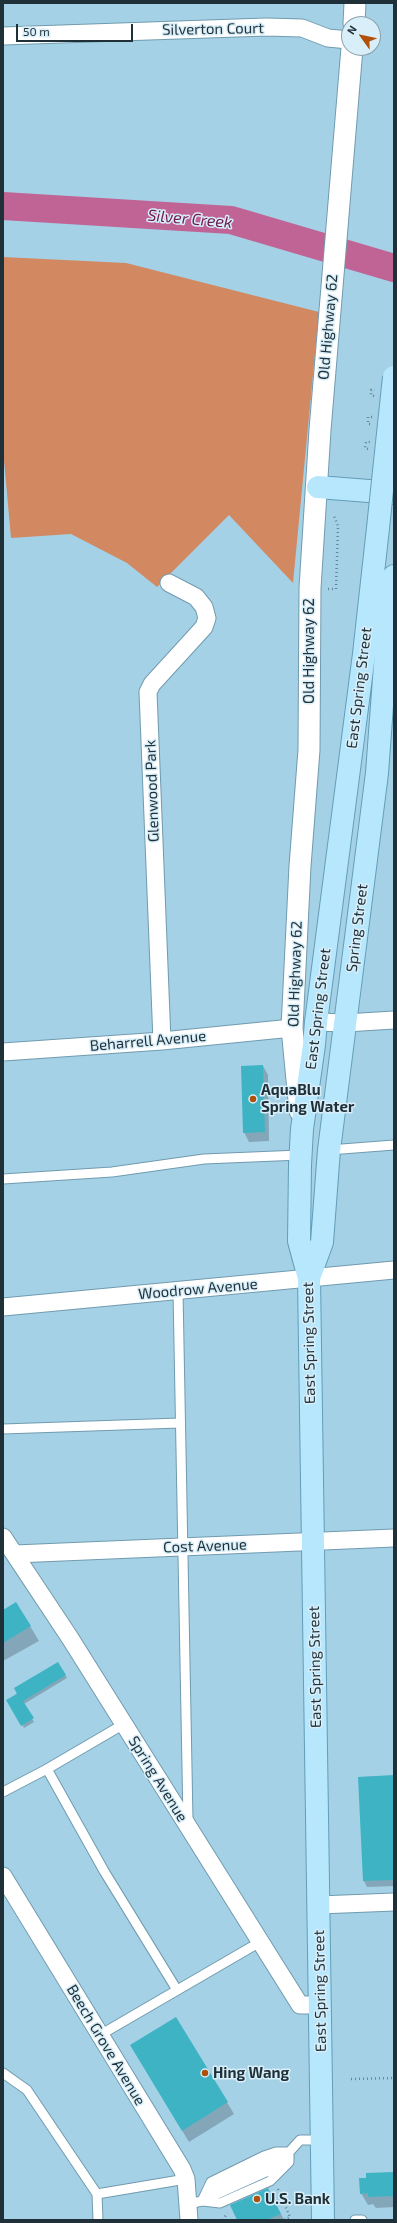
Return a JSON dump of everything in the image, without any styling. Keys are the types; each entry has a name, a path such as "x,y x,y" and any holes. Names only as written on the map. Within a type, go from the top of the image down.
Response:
{"main road":[{"name":"East Spring Street","path":"324,2220 309,1278 299,1241 300,1154 364,654 394,377"},
{"path":"318,487 394,493"},
{"name":"Spring Street","path":"309,1278 322,1242 329,1150 377,773 385,665 394,576"},
{"path":"377,773 394,737"}],"street":[{"path":"354,16 355,3"},
{"name":"Silverton Court","path":"3,36 266,27 302,28 328,38 341,39"},
{"name":"Old Highway 62","path":"302,1130 292,1028 300,866 309,750 310,588 318,487 320,430 351,56"},
{"name":"Glenwood Park","path":"162,1041 148,692 152,684 204,627 207,618 204,607 196,597 169,583"},
{"path":"316,1022 345,1023 394,1020"},
{"name":"Beharrell Avenue","path":"3,1052 162,1041 292,1028"},
{"name":"Woodrow Avenue","path":"3,1307 394,1270"},
{"name":"Spring Avenue","path":"3,1537 124,1724 300,2005 320,2005"},
{"name":"Cost Avenue","path":"15,1554 394,1538"},
{"name":"Beech Grove Avenue","path":"3,1876 182,2169 193,2208"},
{"path":"319,1905 394,1902"}],"lane":[{"path":"329,1150 394,1145"},
{"path":"3,1179 112,1172 204,1159 300,1154"},
{"path":"178,1291 188,1827"},
{"path":"3,1430 180,1423"},
{"path":"3,1792 47,1769 124,1724"},
{"path":"47,1769 104,1871 178,1990"},
{"path":"100,2035 260,1942"},
{"path":"3,2072 27,2090 97,2194 98,2220"},
{"path":"193,2208 212,2188 288,2152 300,2140 322,2140"},
{"path":"193,2208 220,2203 270,2181 289,2162 288,2152"},
{"path":"97,2194 186,2179"},
{"path":"356,2220 362,2220"}],"path":[{"path":"310,588 336,589 338,526 334,518 334,513"},
{"path":"351,2079 394,2078"},
{"path":"276,2184 290,2217 284,2220"}],"shaded area":[{"path":"3,257 126,263 319,312 293,583 229,515 157,587 127,563 71,534 11,538 3,449"}],"building":[{"name":"AquaBlu Spring Water","path":"263,1065 265,1132 243,1133 241,1066"},
{"path":"16,1602 31,1626 3,1643 3,1610"},
{"path":"58,1662 66,1675 23,1701 34,1718 21,1726 6,1700 17,1694 14,1688"},
{"path":"394,1775 394,1880 363,1881 358,1777"},
{"path":"176,2017 228,2102 182,2131 130,2045"},
{"path":"394,2172 394,2196 368,2197 368,2193 360,2194 359,2178 366,2178 366,2173"},
{"name":"U.S. Bank","path":"268,2188 281,2214 266,2220 237,2220 230,2205"}],"waterway":[{"name":"Silver Creek","path":"3,206 231,220 394,268"}],"place":[{"name":"AquaBlu Spring Water","path":"253,1099"},
{"name":"Hing Wang","path":"205,2073"},
{"name":"U.S. Bank","path":"257,2199"}]}
